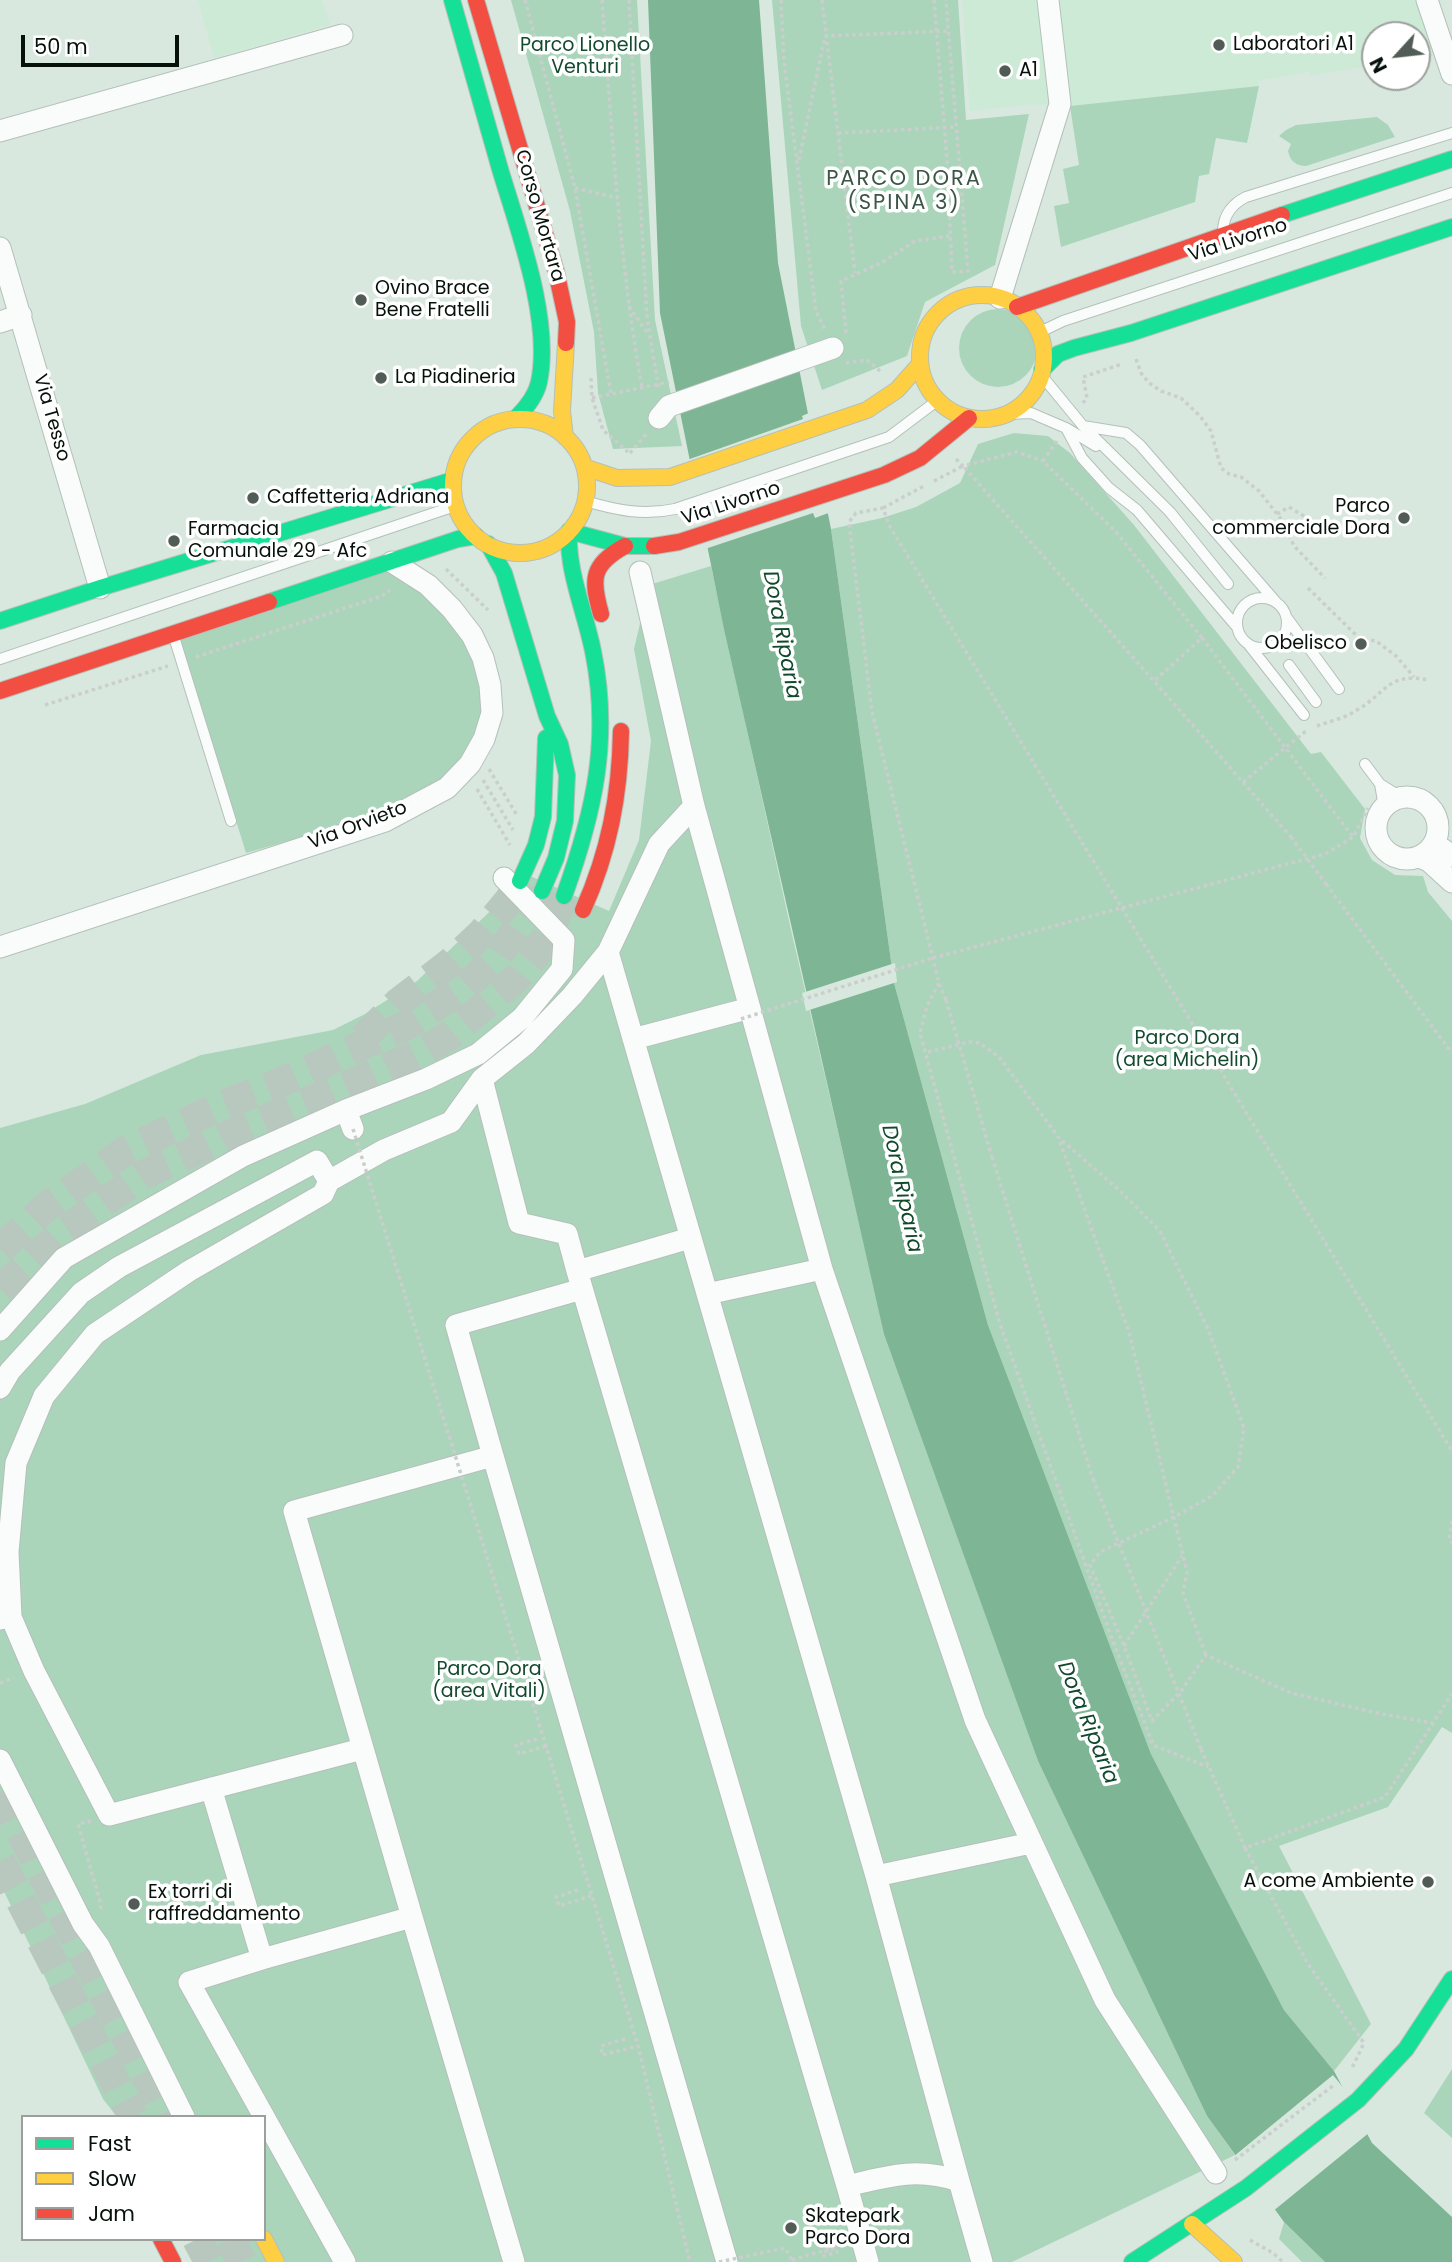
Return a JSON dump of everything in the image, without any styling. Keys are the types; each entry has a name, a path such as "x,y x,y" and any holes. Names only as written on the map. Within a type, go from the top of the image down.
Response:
{"main road":[{"name":"Corso Mortara","path":"452,0 524,253 540,331 540,377 530,404 517,417"},
{"name":"Corso Mortara","path":"476,0 556,271 566,322 562,411 565,437"},
{"name":"Via Livorno","path":"1009,302 1452,159"},
{"path":"1042,373 1043,347 1038,333 1024,312 1009,302 984,296 968,297 952,303 939,313 922,341 920,364 928,388 937,400 955,413 969,418 985,419 1016,409 1030,396 1042,373 1058,354 1131,333 1452,227"},
{"path":"587,468 617,478 670,477 857,414 883,401 897,390 920,364"},
{"path":"0,691 392,562 482,540 502,550 520,552 549,546 569,531 578,519 588,488 587,468 565,437 542,422 517,417 497,424 472,443 463,454 453,480 455,506 464,523 482,540 504,573 567,775 565,821 556,858 542,891"},
{"name":"Via Livorno","path":"569,531 625,546 658,546 679,542 884,475 913,462 969,418"},
{"path":"0,621 453,480"},
{"path":"564,896 582,845 601,766 602,718 596,664 568,559 569,531"},
{"path":"606,631 593,579 602,562 625,546"},
{"path":"512,879 536,845 543,817 547,716"},
{"path":"583,910 600,874 613,827 621,775 621,722"},
{"path":"1132,2262 1246,2188 1319,2134 1374,2085 1415,2037 1452,1979"},
{"path":"1192,2224 1234,2262"},
{"path":"162,2241 173,2262"},
{"path":"265,2241 276,2262"}],"street":[{"path":"1009,302 1060,104 1048,0"},
{"path":"1427,0 1452,74"},
{"path":"0,131 342,35"},
{"name":"Via Tesso","path":"0,248 100,588"},
{"path":"0,322 21,315"},
{"path":"659,418 669,406 842,347"},
{"name":"Via Orvieto","path":"0,947 385,821 447,788 470,764 484,739 492,713 490,685 472,635 428,585 392,562"},
{"path":"640,572 745,1014 821,1269 975,1720 1105,2000 1216,2173"},
{"path":"1436,841 1408,859 1398,858 1381,846 1376,826 1378,816 1393,802 1412,797 1422,800 1430,807 1436,816 1437,867 1452,882"},
{"path":"362,1748 109,1815 5,1618 16,1463 44,1396 95,1334 189,1271 323,1194 329,1181 384,1150 451,1122 482,1079 526,1044 572,996 608,951 659,844 694,806"},
{"path":"1430,807 1452,814"},
{"path":"1436,841 1452,856"},
{"path":"0,1330 64,1258 243,1156 350,1120 478,1054 522,1018 562,969 564,940 512,879"},
{"path":"608,951 876,1876 958,2191 982,2262"},
{"path":"634,1039 745,1014"},
{"path":"482,1079 519,1223 567,1234 868,2262"},
{"path":"1,1381 81,1293 119,1267 317,1161 329,1181"},
{"path":"690,1238 456,1325 727,2262"},
{"path":"707,1294 821,1269"},
{"path":"493,1456 294,1511 514,2262"},
{"path":"0,1760 83,1924 99,1946 183,2115"},
{"path":"211,1788 262,1959"},
{"path":"876,1876 1031,1843"},
{"path":"263,2115 189,1982 412,1917"},
{"path":"266,2120 345,2262"},
{"path":"847,2186 902,2173 928,2173 958,2191"},
{"path":"251,2241 262,2262"}],"lane":[{"name":"Via Livorno","path":"1223,234 1223,220 1234,203 1246,197 1452,133"},
{"name":"Via Livorno","path":"1038,333 1063,321 1452,193"},
{"path":"1042,373 1073,416 1170,512 1228,584"},
{"name":"Via Livorno","path":"585,501 628,512 674,509 888,437 909,424 937,400"},
{"path":"1005,414 1031,413 1066,428 1110,455"},
{"path":"1083,426 1126,433 1140,445 1276,602 1339,689"},
{"path":"1066,428 1082,458 1109,488 1137,510 1237,627"},
{"path":"0,659 455,506"},
{"path":"1276,602 1260,598 1245,604 1237,619 1237,627 1239,634 1304,715"},
{"path":"1249,645 1265,648 1273,646 1285,634 1287,618"},
{"path":"173,634 232,821"},
{"path":"1289,665 1316,702"},
{"path":"1366,764 1393,802"},
{"path":"1380,784 1393,802"},
{"path":"958,2191 974,2262"}],"path":[{"path":"525,0 575,188 611,394"},
{"path":"602,0 628,306 642,388"},
{"path":"629,0 646,304 659,384 659,418"},
{"path":"781,0 784,61 816,311 842,347 849,363"},
{"path":"822,0 855,273"},
{"path":"934,0 952,272 968,271 946,0"},
{"path":"825,36 948,31"},
{"path":"797,166 825,36"},
{"path":"838,133 956,127"},
{"path":"575,188 617,198"},
{"path":"849,363 842,347 841,281 883,262 915,241 950,236"},
{"path":"628,306 650,336"},
{"path":"1136,359 1141,373 1149,383 1161,391 1181,398 1200,416 1211,431 1221,468 1229,474 1241,477 1259,491 1277,514 1294,546 1325,578"},
{"path":"849,363 867,360 886,377"},
{"path":"1073,416 1087,398 1083,377"},
{"path":"630,453 603,430 592,398 671,382"},
{"path":"1043,461 1066,428"},
{"path":"1351,2071 1364,2043 1308,1964 1245,1848 1208,1767 1093,1479 939,983 872,712 849,522 856,513 883,508 963,466 1017,452 1043,461 1116,532 1202,638 1353,837"},
{"path":"963,466 1291,837 1452,1053"},
{"path":"1277,514 1289,507 1319,525 1331,526"},
{"path":"883,508 889,525 1452,1451"},
{"path":"39,707 382,596 411,575"},
{"path":"1308,588 1360,639 1376,641 1396,656 1414,677"},
{"path":"1154,681 1202,638"},
{"path":"1243,782 1307,730 1357,711 1393,681 1414,677 1429,681"},
{"path":"745,1014 933,958 1325,854 1353,837 1370,804 1368,792 1380,784"},
{"path":"939,983 926,1006 920,1033 928,1052 1000,1324 1153,1745 1208,1767"},
{"path":"928,1052 969,1042 980,1043 999,1057 1059,1138 1118,1189 1160,1231 1209,1331 1244,1428 1238,1467 1212,1496 1100,1552 1090,1565 1152,1721 1181,1691 1206,1655"},
{"path":"350,1120 638,2046 690,2262"},
{"path":"1059,1138 1129,1332 1187,1572 1184,1593 1206,1655 1291,1693 1432,1723"},
{"path":"1452,1521 1449,1539 1452,1543"},
{"path":"1124,1646 1183,1555"},
{"path":"1245,1848 1385,1797 1452,1694"},
{"path":"537,1739 516,1745 519,1754 546,1745"},
{"path":"101,1905 78,1824 109,1815"},
{"path":"578,1890 556,1897 559,1906 591,1896"},
{"path":"625,2039 601,2046 602,2055 638,2046"},
{"path":"1235,2160 1340,2080"},
{"path":"1249,2240 1273,2253 1283,2262"},
{"path":"719,2262 785,2248 792,2261 836,2248 837,2252 824,2256 823,2252 833,2249"}],"shaded area":[{"path":"198,0 322,0 330,25 214,58"},
{"name":"Laboratori A1","path":"962,0 1418,0 1425,21 1361,21 1361,67 1309,76 1309,72 1258,81 1259,86 1070,106 1028,105 970,111"},
{"name":"Laboratori A1","path":"1431,40 1436,55 1431,57"}],"green space":[{"name":"Parco Lionello Venturi","path":"511,0 637,0 655,320 682,446 613,449 598,393 594,332 570,211"},
{"path":"772,0 958,0 966,120 1029,114 995,265 925,302 907,356 822,390 801,326"},
{"path":"1259,86 1247,143 1216,138 1209,174 1199,176 1195,202 1061,247 1054,206 1069,203 1063,169 1079,165 1070,106"},
{"path":"1377,117 1388,125 1395,137 1306,166 1292,160 1288,151 1291,144 1279,136 1296,125"},
{"path":"998,309 1013,312 1026,320 1034,333 1037,348 1034,363 1026,376 1013,384 998,387 983,384 970,376 962,363 959,348 962,333 970,320 983,312"},
{"name":"Parco Dora (area Michelin)","path":"1014,433 1048,436 1070,453 1134,525 1311,754 1321,752 1365,809 1360,838 1372,860 1395,875 1423,876 1428,892 1452,921 1452,1733 1442,1727 1388,1807 1279,1846 1371,2024 1334,2071 1284,2010 1151,1754 988,1325 894,983 831,529 882,518 916,507 960,483 978,444"},
{"name":"Parco Dora (area Vitali)","path":"711,566 791,930 885,1334 1038,1761 1207,2116 1235,2155 1012,2262 203,2262 193,2241 266,2241 266,2115 115,2115 103,2099 0,1883 0,1128 85,1104 201,1055 333,1030 365,1014 417,981 528,875 609,911 639,840 651,741 634,649 649,585"},
{"path":"391,569 442,606 472,651 486,715 465,755 443,780 386,813 246,853 180,640"},
{"path":"1452,2069 1452,2138 1424,2113"},
{"path":"1284,2222 1325,2262 1302,2262 1279,2239"}],"water":[{"name":"Dora Riparia","path":"648,0 759,0 778,263 831,529 894,983 988,1325 1151,1754 1284,2010 1334,2071 1372,2143 1452,2217 1452,2262 1325,2262 1284,2222 1207,2116 1038,1761 884,1334 724,629 660,313"}],"pier":[{"path":"811,412 831,512 815,518 813,513 705,549 687,460 803,419 802,416"},
{"path":"895,963 897,982 806,1011 802,993"},
{"path":"1333,2075 1354,2101 1370,2132 1272,2212 1233,2157"}],"tunnel":[{"path":"363,1038 398,1003 450,963 482,933 510,899 520,881"},
{"path":"0,1249 46,1207 128,1149 409,1024 466,986 498,956 542,891"},
{"path":"0,1289 65,1230 143,1175 235,1132 424,1051 450,1035 518,977 537,953 564,896"},
{"path":"0,1792 166,2115"},
{"path":"0,1861 132,2115"},
{"path":"198,2241 209,2262"},
{"path":"232,2241 242,2262"}],"traffic: fast":[{"path":"452,0 524,246 537,303 542,358 539,382 531,401 517,417"},
{"path":"1282,215 1452,159"},
{"path":"1042,370 1058,354 1074,348 1131,333 1452,227"},
{"path":"0,621 453,480"},
{"path":"564,896 584,835 600,745 598,683 571,561 569,531 625,546 654,546"},
{"path":"269,602 458,539 476,536"},
{"path":"488,544 504,573 547,716 560,744 567,775 565,821 556,858 542,891"},
{"path":"520,881 536,845 543,817 546,738"},
{"path":"1132,2262 1246,2188 1358,2100 1406,2049 1452,1979"}],"traffic: slow":[{"path":"982,295 1006,300 1025,314 1039,333 1044,357 1039,381 1025,400 1006,414 982,419 958,414 939,400 925,381 920,357 925,333 939,314 958,300 982,295"},
{"path":"565,437 562,411 566,343"},
{"path":"587,468 617,478 670,477 867,410 897,390 920,364"},
{"path":"520,419 545,425 567,439 581,461 587,486 581,511 567,533 545,547 520,553 495,547 473,533 459,511 453,486 459,461 473,439 495,425 520,419"},
{"path":"1192,2224 1234,2262"},
{"path":"265,2241 276,2262"}],"traffic: jam":[{"path":"476,0 556,271 567,322 566,343"},
{"path":"1017,307 1282,215"},
{"path":"654,546 679,542 884,475 920,458 969,418"},
{"path":"601,614 596,591 596,574 606,560 625,546"},
{"path":"0,691 269,602"},
{"path":"583,910 600,867 611,823 621,731"},
{"path":"162,2241 173,2262"}],"place":[{"name":"Laboratori A1","path":"1219,45"},
{"name":"A1","path":"1005,71"},
{"name":"Ovino Brace Bene Fratelli","path":"361,300"},
{"name":"La Piadineria","path":"381,378"},
{"name":"Caffetteria Adriana","path":"253,498"},
{"name":"Parco commerciale Dora","path":"1404,518"},
{"name":"Farmacia Comunale 29 - Afc","path":"174,541"},
{"name":"Obelisco","path":"1361,644"},
{"name":"A come Ambiente","path":"1428,1882"},
{"name":"Ex torri di raffreddamento","path":"134,1904"},
{"name":"Skatepark Parco Dora","path":"791,2228"}],"district":[{"name":"PARCO DORA (SPINA 3)","path":"904,192"}]}
